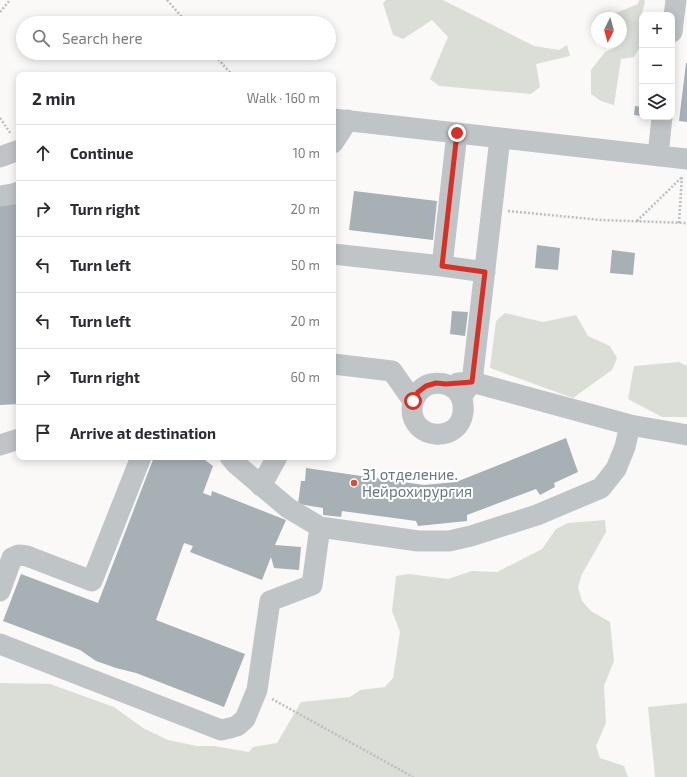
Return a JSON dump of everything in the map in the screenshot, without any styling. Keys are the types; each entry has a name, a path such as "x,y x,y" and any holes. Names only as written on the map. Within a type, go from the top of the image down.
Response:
{"lane":[{"path":"674,12 676,0"},
{"path":"336,134 341,120 658,156 684,165"},
{"path":"658,156 662,120"},
{"path":"442,266 457,133"},
{"path":"454,386 426,386 418,392 413,401 412,411 415,421 421,429 430,434 440,435 450,432 458,426 463,417 464,407 454,386 485,272 500,138"},
{"path":"0,157 15,142"},
{"path":"0,196 16,193"},
{"path":"336,254 485,272"},
{"path":"336,364 392,371 630,425 687,435"},
{"path":"392,371 413,401"},
{"path":"233,460 288,508 320,527 418,541 449,541 471,536 537,515 601,488 616,469 625,447 630,425"},
{"path":"0,445 16,440"},
{"path":"0,591 12,558 19,555 27,556 92,581 140,460"},
{"path":"261,486 276,460"},
{"path":"0,644 221,730 237,726 245,719 257,690 270,601 312,585 320,527"}],"path":[{"path":"0,12 10,0"},
{"path":"167,0 181,16"},
{"path":"219,60 229,72"},
{"path":"0,118 15,142"},
{"path":"637,222 684,165"},
{"path":"679,223 684,165"},
{"path":"492,209 601,220 687,223"},
{"path":"257,690 413,777"}],"shaded area":[{"path":"386,0 443,0 534,46 559,50 567,45 570,56 536,64 540,87 531,94 439,86 430,79 448,37 432,20 403,39 393,35 383,3"},
{"path":"639,0 644,0 645,2 642,12 639,12 639,49 634,57 621,59 614,105 601,101 591,94 591,70 605,52 614,48 627,48 627,12 618,12 638,4"},
{"path":"505,313 543,322 576,315 588,336 610,346 617,358 612,370 573,398 490,368 496,321"},
{"path":"679,362 687,366 687,417 662,417 628,399 634,366"},
{"path":"605,520 606,532 582,574 578,587 582,601 591,611 610,622 614,661 604,686 606,723 596,746 600,758 624,766 628,777 0,777 0,683 50,684 114,707 143,728 168,740 197,746 214,746 249,752 253,747 277,743 301,702 350,697 360,690 385,687 393,678 400,632 392,611 396,576 409,574 448,579 472,571 497,572 542,549 556,529 568,523"},
{"path":"687,703 687,777 655,777 648,707"}],"building":[{"path":"687,63 687,122 679,121"},
{"path":"635,106 639,107 639,116 634,115"},
{"path":"354,191 437,201 433,240 349,230"},
{"path":"16,201 16,404 0,405 0,206"},
{"path":"537,245 560,248 558,270 535,268"},
{"path":"612,250 635,253 633,275 610,273"},
{"path":"452,311 468,312 465,336 450,334"},
{"name":"31 отделение. Нейрохирургия","path":"566,438 578,472 554,483 555,487 540,495 536,489 467,515 467,521 418,526 416,521 342,511 341,517 323,515 323,508 298,504 301,481 305,481 306,468 424,485 456,482"},
{"path":"153,460 205,460 213,466 203,493 211,496 212,491 286,520 275,545 301,547 299,570 274,568 271,557 262,580 190,552 193,546 184,543 156,620 245,654 224,707 136,673 96,661 80,650 3,621 21,574 98,603"}],"place":[{"name":"31 отделение. Нейрохирургия","path":"354,483"}],"route":[{"path":"413,401 418,392 426,386 436,383 446,384 472,382 485,272 442,266 457,133"}]}
